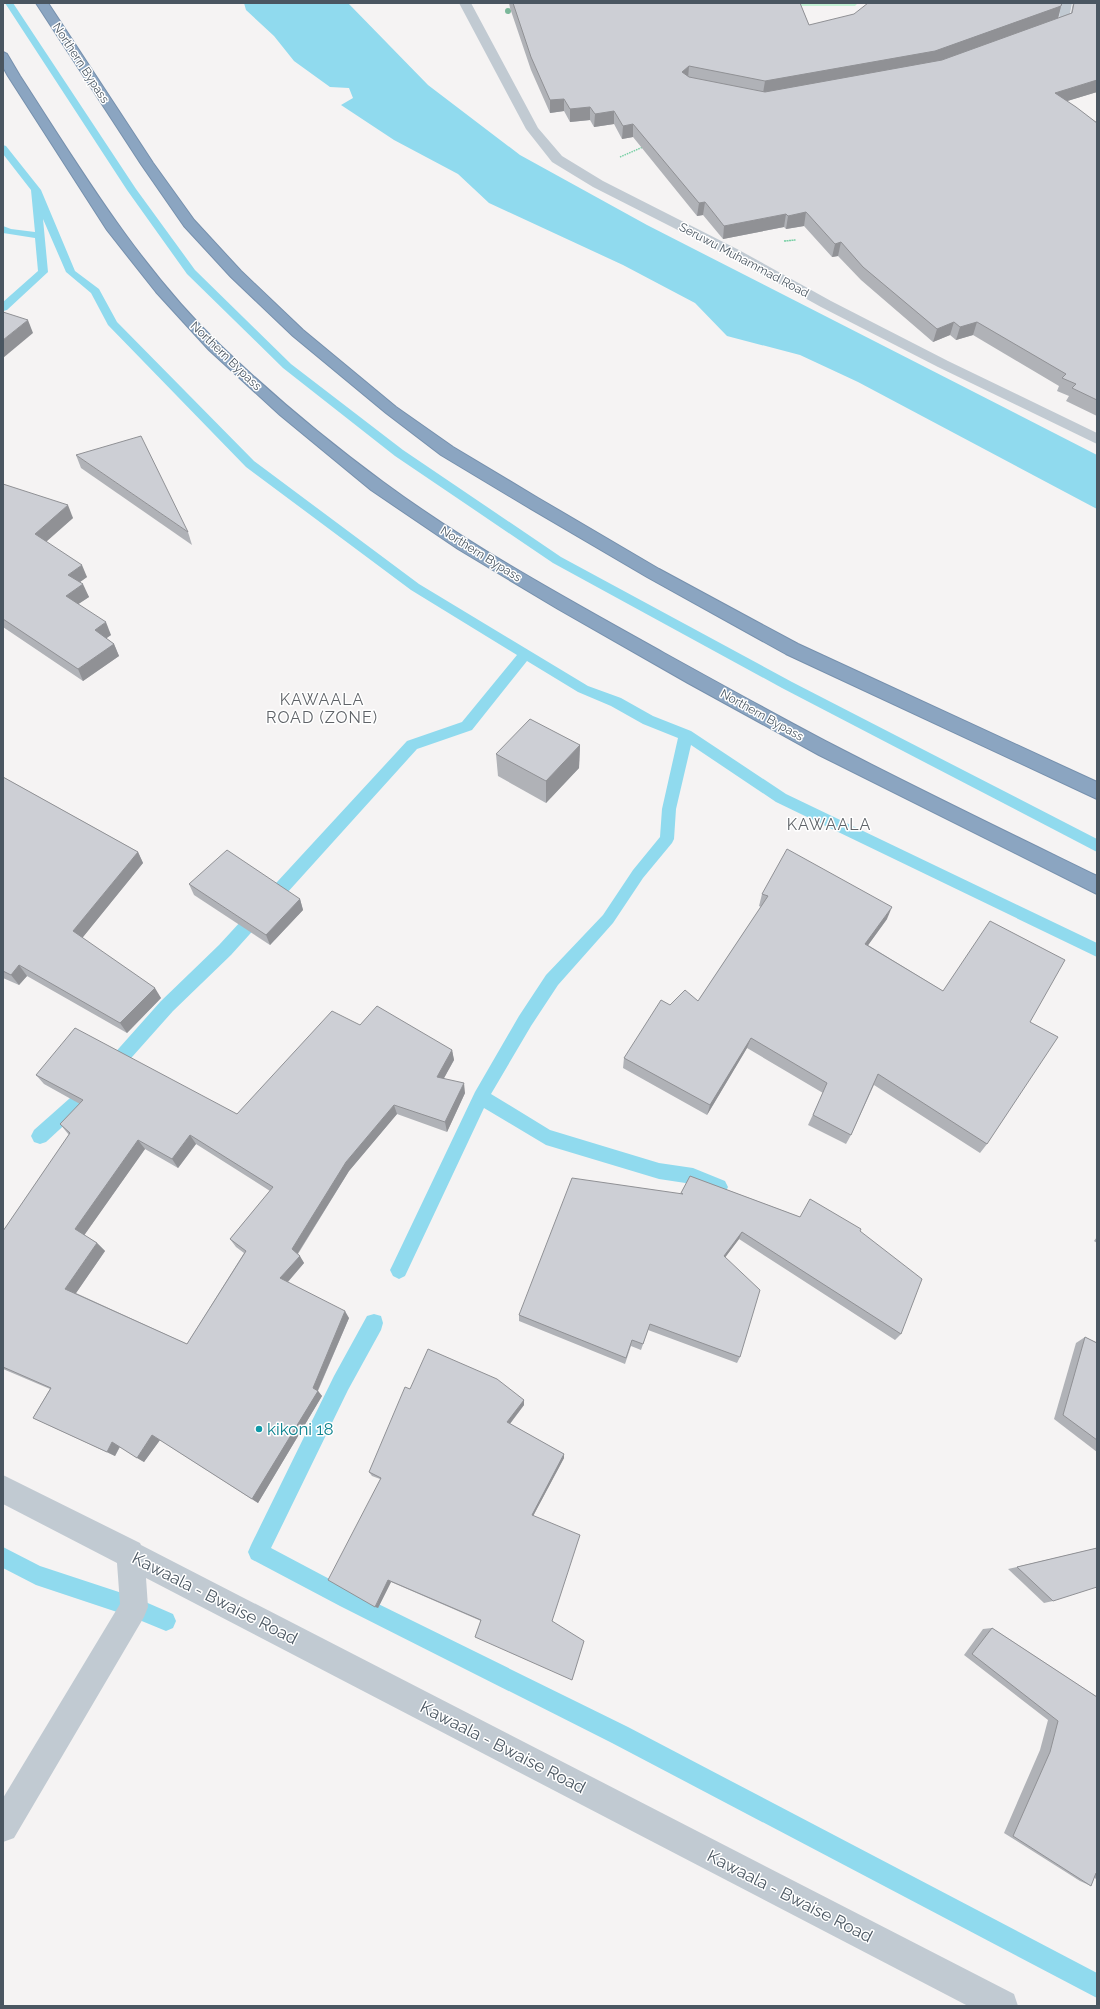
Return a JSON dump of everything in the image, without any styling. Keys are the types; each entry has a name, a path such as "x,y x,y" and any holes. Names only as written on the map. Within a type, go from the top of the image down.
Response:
{"highway":[{"name":"Northern Bypass","path":"42,3 147,164 189,223 236,274 298,333 391,410 447,452 652,573 792,650 1097,791"},
{"name":"Northern Bypass","path":"3,56 14,76 114,230 161,290 214,347 286,412 377,486 477,553 564,605 681,671 826,750 1097,886"}],"street":[{"name":"Seruwu Muhammad Road","path":"464,3 483,34 532,129 557,159 598,184 734,253 826,304 943,364 1097,439"},
{"path":"1029,35 1064,22 1066,3"},
{"name":"Kawaala - Bwaise Road","path":"3,1489 130,1553 1002,2006"},
{"path":"3,1827 134,1607 130,1553"}],"path":[{"path":"598,184 600,178 614,159 646,146"}],"green space":[{"path":"737,3 858,3 855,6 783,6"}],"water":[{"path":"244,3 348,3 428,85 520,155 647,225 1097,455 1097,509 858,382 800,355 727,336 695,303 623,265 489,203 458,174 394,140 341,105 353,98 349,88 330,87 294,61 274,36 246,10"}],"building":[{"path":"513,3 800,3 809,25 854,14 868,3 1062,3 1061,6 935,51 765,81 689,66 682,72 689,77 765,92 942,60 1072,13 1074,3 1097,3 1097,80 1055,93 1097,123 1097,400 1072,388 1076,384 1062,378 1066,374 977,322 960,327 954,322 937,329 863,267 841,242 835,244 806,212 788,216 786,214 724,226 705,202 699,203 633,124 623,126 614,111 595,114 590,107 570,109 564,99 550,100 531,57"},
{"path":"3,312 28,320 3,340"},
{"path":"141,436 188,532 76,455"},
{"path":"3,484 68,505 35,534 82,565 68,575 83,584 66,596 106,622 95,630 114,644 78,669 3,619"},
{"path":"530,719 580,745 546,781 496,754"},
{"path":"3,777 138,852 73,931 155,988 120,1023 19,965 11,975 3,971"},
{"path":"787,849 892,907 865,944 943,991 990,921 1065,960 1030,1022 1058,1037 987,1144 878,1074 851,1135 813,1115 827,1083 751,1038 710,1105 624,1058 661,1000 670,1005 685,990 698,1001 768,896 762,894"},
{"path":"227,850 300,899 266,935 189,884"},
{"path":"377,1006 452,1050 437,1077 464,1083 445,1122 394,1105 346,1162 292,1249 300,1256 280,1278 345,1311 313,1388 318,1391 252,1499 152,1435 137,1458 112,1442 107,1452 33,1418 51,1388 3,1367 3,1231 70,1133 60,1124 83,1100 36,1075 75,1028 237,1114 332,1011 360,1025","holes":["190,1135 273,1187 230,1239 246,1251 187,1344 65,1289 97,1243 75,1229 138,1140 172,1159"]},
{"path":"690,1176 800,1217 810,1199 861,1229 860,1231 922,1279 901,1334 742,1232 724,1256 760,1290 740,1357 650,1324 643,1344 632,1340 626,1358 519,1315 572,1178 683,1194 681,1193"},
{"path":"1085,1337 1097,1343 1097,1440 1063,1415"},
{"path":"428,1349 497,1379 524,1400 507,1422 564,1454 532,1515 580,1535 552,1621 584,1641 572,1680 475,1637 481,1620 388,1580 375,1607 328,1580 381,1478 369,1472 405,1387 410,1389"},
{"path":"1097,1548 1097,1587 1053,1601 1017,1567"},
{"path":"992,1628 1097,1697 1097,1874 1096,1873 1091,1886 1013,1836 1050,1752 1058,1721 972,1654"}],"waterway":[{"path":"9,3 132,190 191,272 287,366 399,453 557,560 787,685 1097,846"},
{"path":"3,148 36,190"},
{"path":"3,308 43,272 36,190"},
{"path":"36,190 71,272 95,291 112,323 250,464 415,587 583,689 616,702 648,720 686,735"},
{"path":"3,229 9,232 39,236"},
{"path":"110,1070 167,1006 225,950 412,745 467,726 525,654"},
{"path":"481,1097 525,1021 552,980 608,919 638,874 667,839 669,809 686,735"},
{"path":"686,735 781,798 1097,950"},
{"path":"40,1136 93,1088"},
{"path":"399,1270 481,1097"},
{"path":"481,1097 546,1137 659,1171 693,1176 719,1187"},
{"path":"374,1323 341,1383 258,1552 347,1599 620,1735 1097,1986"},
{"path":"3,1557 36,1575 134,1607 166,1621"}],"place":[{"name":"kikoni 18","path":"259,1429"}],"district":[{"name":"KAWAALA ROAD (ZONE)","path":"322,708"},
{"name":"KAWAALA","path":"829,824"}]}
